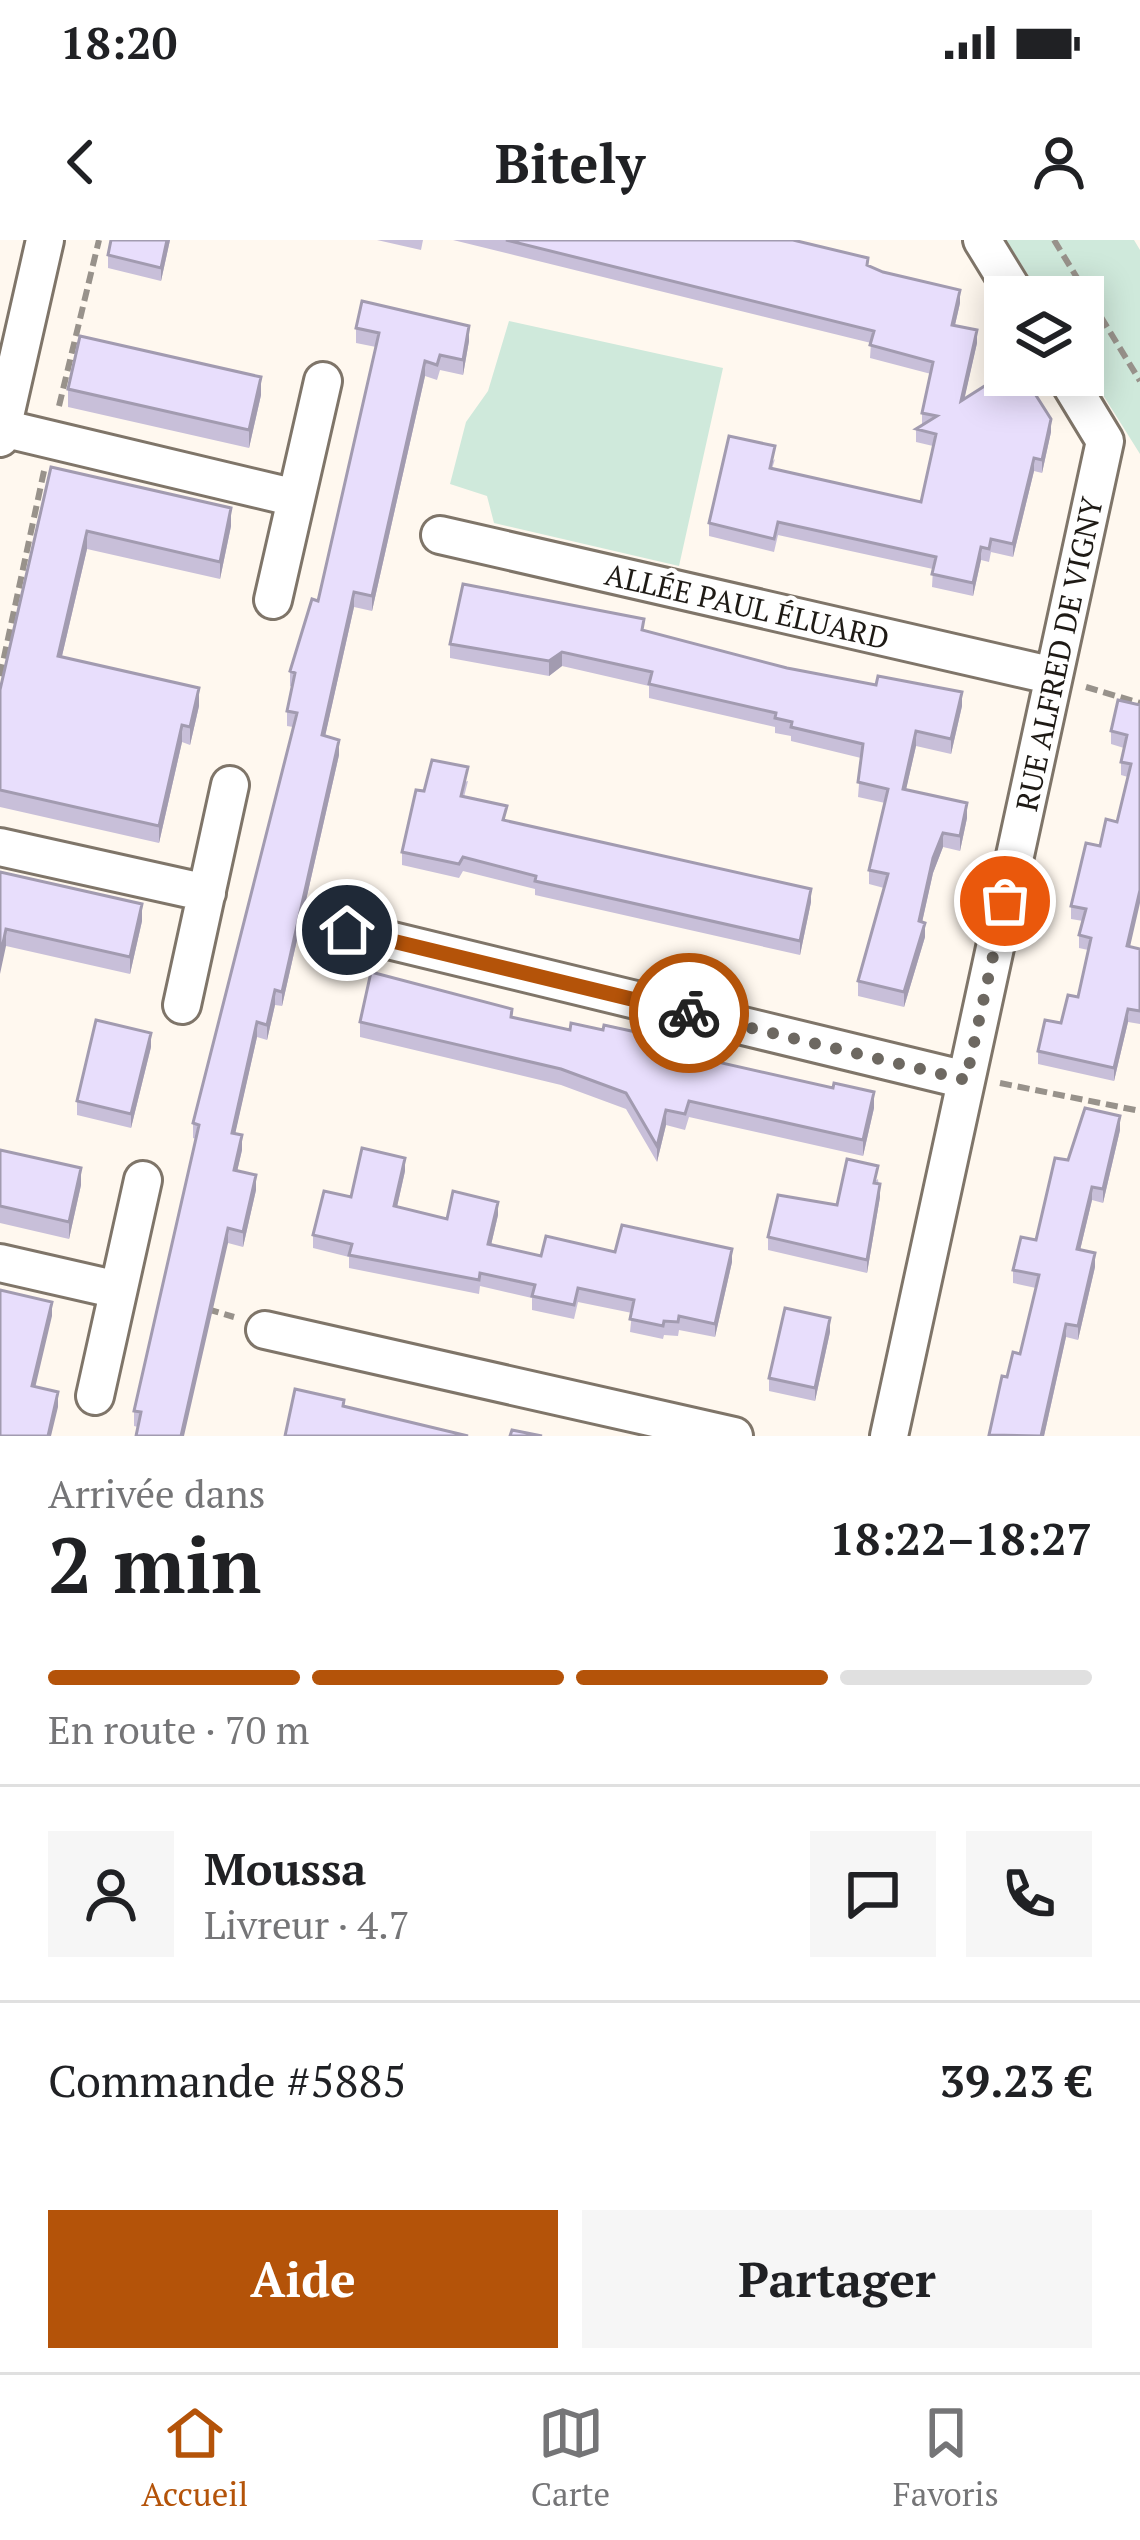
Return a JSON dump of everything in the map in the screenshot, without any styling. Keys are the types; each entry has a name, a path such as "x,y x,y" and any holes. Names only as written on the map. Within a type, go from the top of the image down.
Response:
{"street":[{"path":"45,240 1,433 296,499"},
{"path":"982,240 1004,276"},
{"path":"273,599 323,381"},
{"name":"RUE ALFRED DE VIGNY","path":"889,1436 1105,441 1078,396"},
{"name":"ALLÉE PAUL ÉLUARD","path":"440,535 1054,676"},
{"path":"182,1005 230,785"},
{"path":"0,847 207,893"},
{"path":"347,930 966,1080"},
{"path":"95,1396 143,1180"},
{"path":"0,1264 118,1290"},
{"path":"265,1330 734,1436"}],"path":[{"path":"1054,240 1140,381"},
{"path":"1054,676 1140,703"},
{"path":"966,1080 1034,1086 1140,1111"},
{"path":"204,1308 265,1330"}],"green space":[{"path":"1006,240 1134,240 1140,250 1140,454 1104,396 1104,276 1029,276"},
{"path":"509,321 723,368 679,566 494,523 487,496 450,484 466,422 488,391"}],"building":[{"path":"111,240 167,240 161,268 108,255"},
{"path":"506,240 793,240 868,258 867,265 883,272 960,290 952,325 977,330 961,401 984,386 984,396 1036,396 1051,419 1042,460 1034,458 1013,544 991,539 989,549 981,547 973,583 932,574 936,557 778,522 774,539 709,523 729,436 775,446 770,468 921,502 936,434 916,429 937,416 922,413 933,362 870,345 874,331"},
{"path":"362,301 469,326 463,360 440,355 437,365 425,361 372,596 354,592 322,735 339,740 282,992 275,990 267,1025 257,1022 232,1133 242,1135 234,1170 256,1175 243,1232 228,1228 181,1436 136,1436 141,1412 134,1411 199,1125 193,1123 297,713 287,711 295,673 290,671 312,599 318,601 379,333 356,328"},
{"path":"80,336 261,377 249,430 68,389"},
{"path":"51,467 231,508 220,562 87,531 58,656 199,688 190,727 182,725 159,826 0,790 0,690"},
{"path":"463,584 644,619 642,630 787,668 876,685 878,676 962,692 951,739 916,731 903,789 967,803 960,836 943,833 933,858 919,921 925,923 904,992 858,981 888,874 869,870 888,789 858,782 863,744 791,727 792,722 775,718 776,713 649,684 652,672 562,652 549,661 450,644"},
{"path":"1118,700 1140,705 1140,890 1127,946 1140,949 1140,1011 1128,1009 1114,1068 1038,1051 1045,1020 1061,1023 1068,995 1078,997 1091,938 1079,935 1086,909 1071,906 1086,843 1100,846 1106,819 1117,822 1131,764 1121,762 1127,735 1111,731"},
{"path":"432,760 468,767 461,796 507,806 503,820 811,889 800,941 535,881 536,876 463,857 459,864 402,852 416,790 424,791"},
{"path":"0,872 142,904 130,957 6,929 0,957"},
{"path":"371,972 512,1009 511,1017 570,1030 571,1023 603,1030 604,1025 654,1036 651,1047 833,1088 834,1083 874,1092 863,1140 689,1101 685,1114 666,1110 657,1146 626,1093 561,1069 360,1022"},
{"path":"96,1020 151,1033 131,1114 77,1101"},
{"path":"1085,1108 1120,1116 1103,1189 1092,1187 1077,1249 1095,1253 1078,1326 1066,1324 1041,1436 989,1435 1002,1376 1007,1377 1013,1352 1020,1354 1039,1275 1013,1270 1021,1237 1036,1240 1055,1158 1068,1160"},
{"path":"362,1148 405,1158 394,1206 447,1219 453,1191 498,1202 488,1244 541,1256 546,1236 615,1252 622,1225 732,1249 715,1324 679,1316 678,1322 664,1321 663,1326 630,1319 634,1300 578,1288 574,1305 532,1296 535,1285 480,1273 479,1280 349,1255 352,1244 313,1235 324,1191 351,1197"},
{"path":"0,1150 81,1168 69,1222 0,1206"},
{"path":"847,1159 878,1166 874,1183 880,1184 867,1260 768,1237 778,1195 837,1205"},
{"path":"0,1290 52,1302 32,1386 58,1392 48,1436 0,1436"},
{"path":"785,1308 830,1318 815,1388 769,1378"},
{"path":"295,1389 344,1400 343,1406 468,1436 285,1436"},
{"path":"512,1430 542,1436 510,1436"}],"way so far":[{"path":"689,1013 966,1080 1005,901"}],"route":[{"path":"347,930 689,1013"}]}
